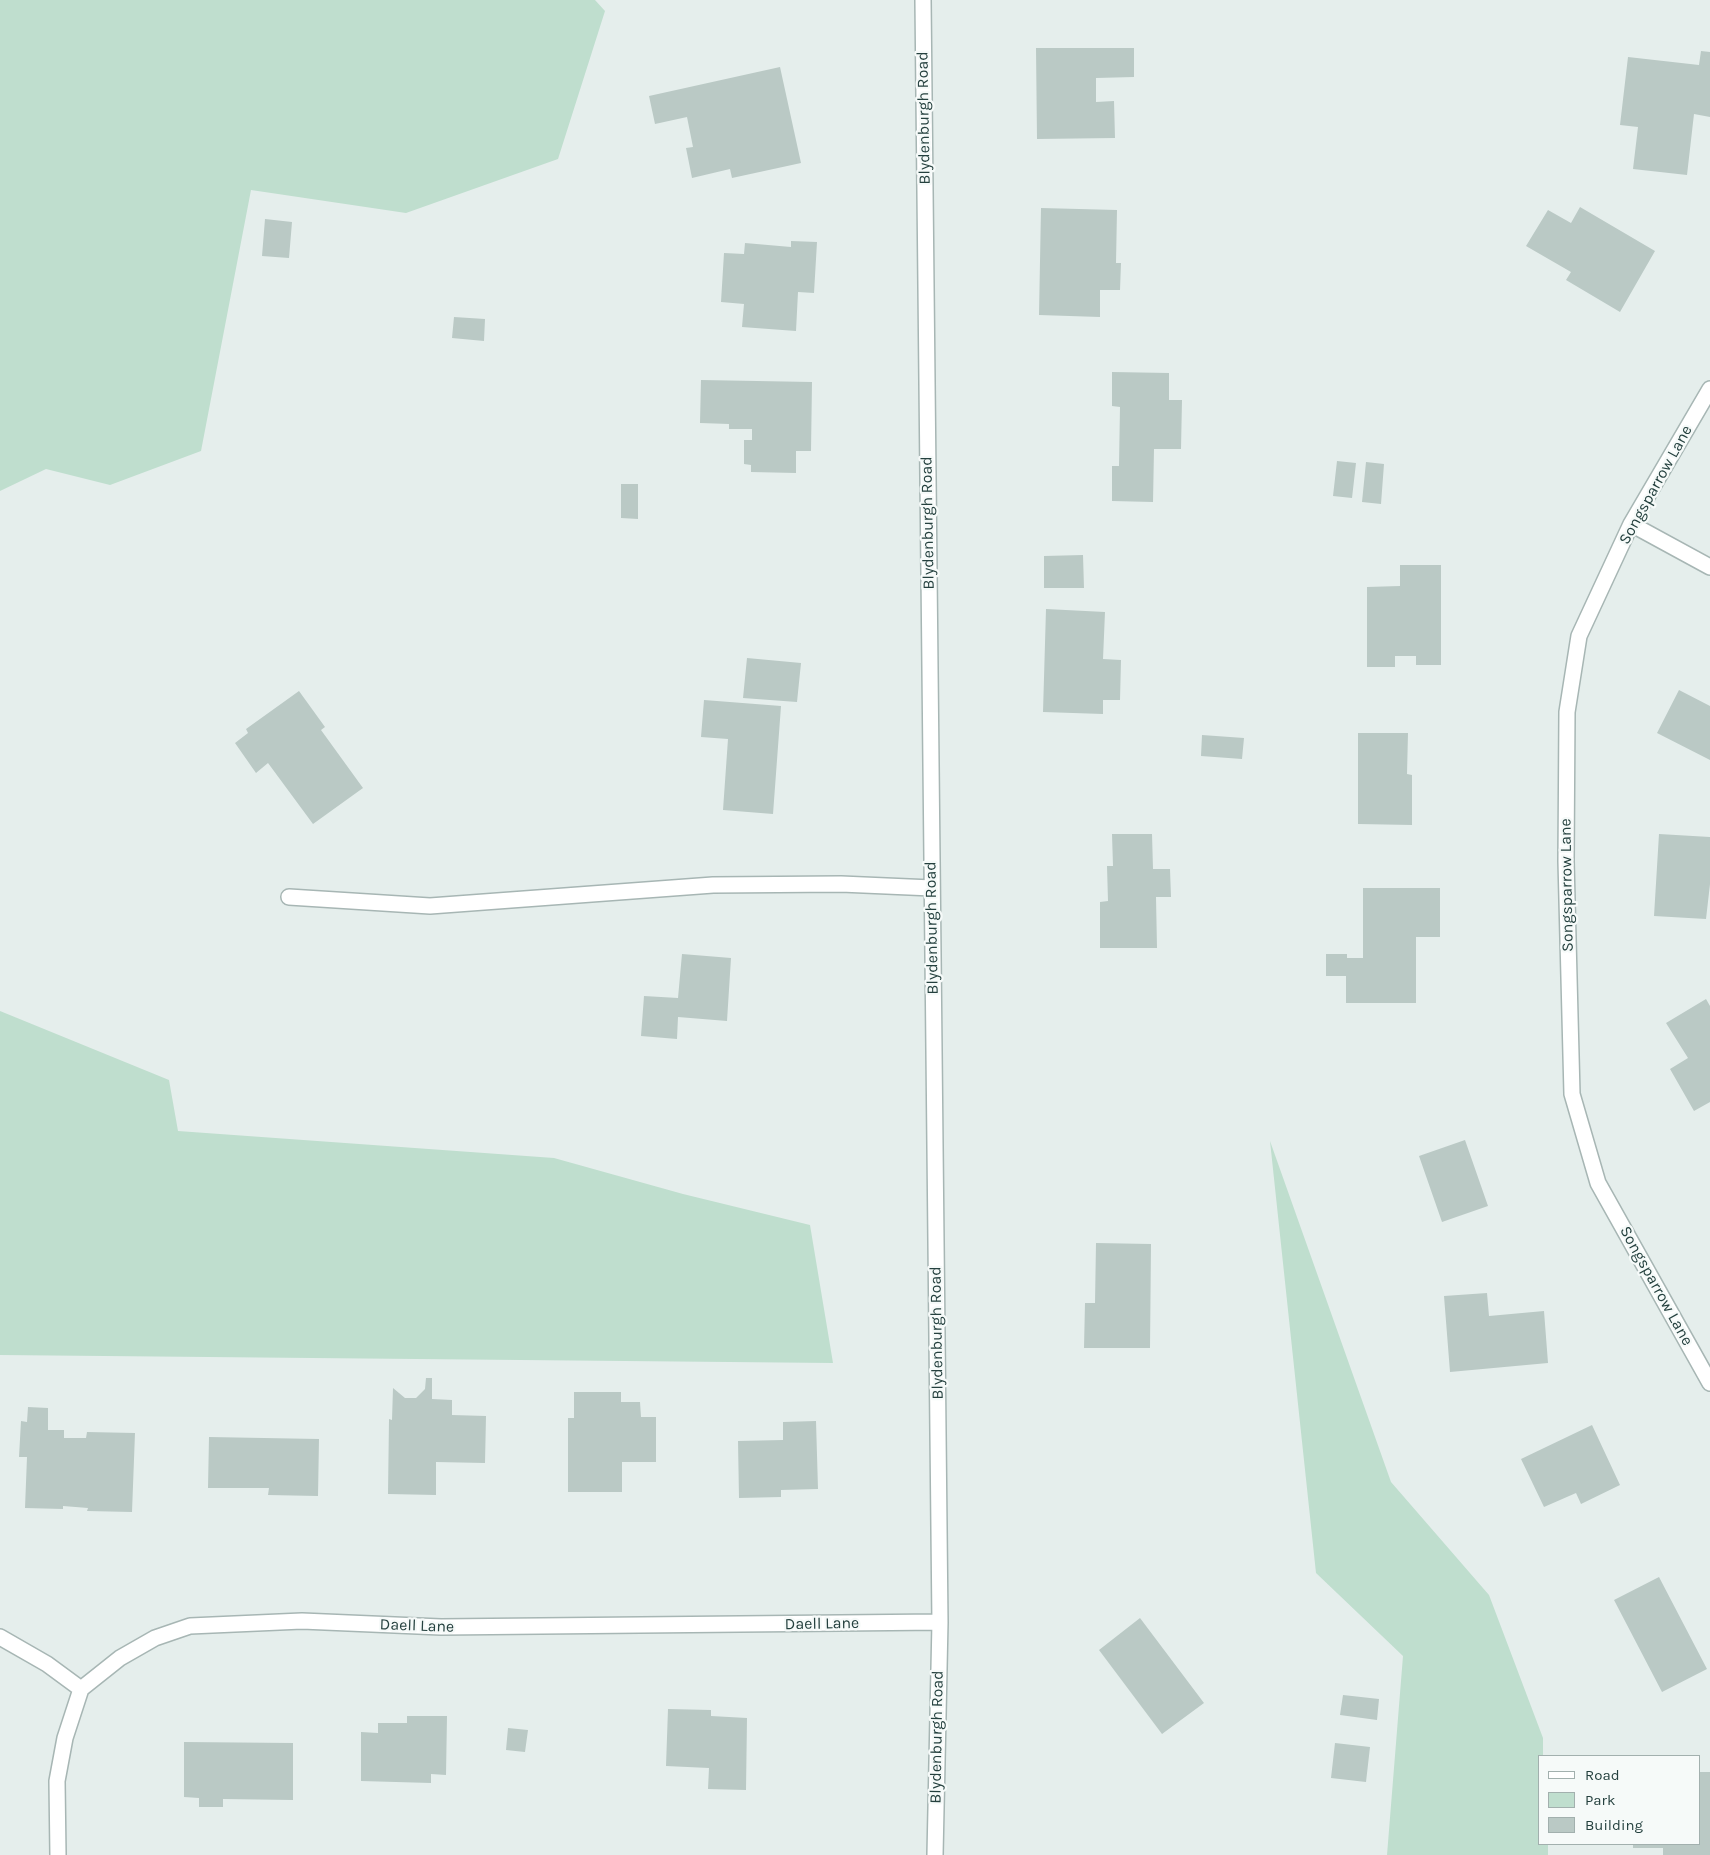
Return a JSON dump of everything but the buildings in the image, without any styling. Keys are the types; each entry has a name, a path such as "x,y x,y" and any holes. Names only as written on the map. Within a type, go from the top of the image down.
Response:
{"street":[{"name":"Blydenburgh Road","path":"923,0 940,1622 934,1855"},
{"name":"Songsparrow Lane","path":"1710,389 1631,524 1579,636 1567,712 1566,861 1572,1094 1598,1183 1710,1383"},
{"path":"1631,524 1710,567"},
{"path":"289,897 430,906 713,885 841,884 932,888"},
{"name":"Daell Lane","path":"81,1689 120,1658 156,1638 190,1626 302,1621 441,1627 940,1622"},
{"path":"0,1637 47,1664 81,1689 65,1738 57,1781 58,1855"}],"green space":[{"path":"0,0 595,0 605,11 558,159 406,213 251,190 201,451 110,485 46,469 0,491"},
{"path":"0,1011 169,1080 178,1131 554,1158 683,1194 810,1225 833,1363 0,1355"},
{"path":"1270,1141 1391,1482 1489,1595 1543,1738 1543,1755 1538,1755 1538,1845 1548,1845 1548,1855 1387,1855 1403,1656 1316,1573"}]}
